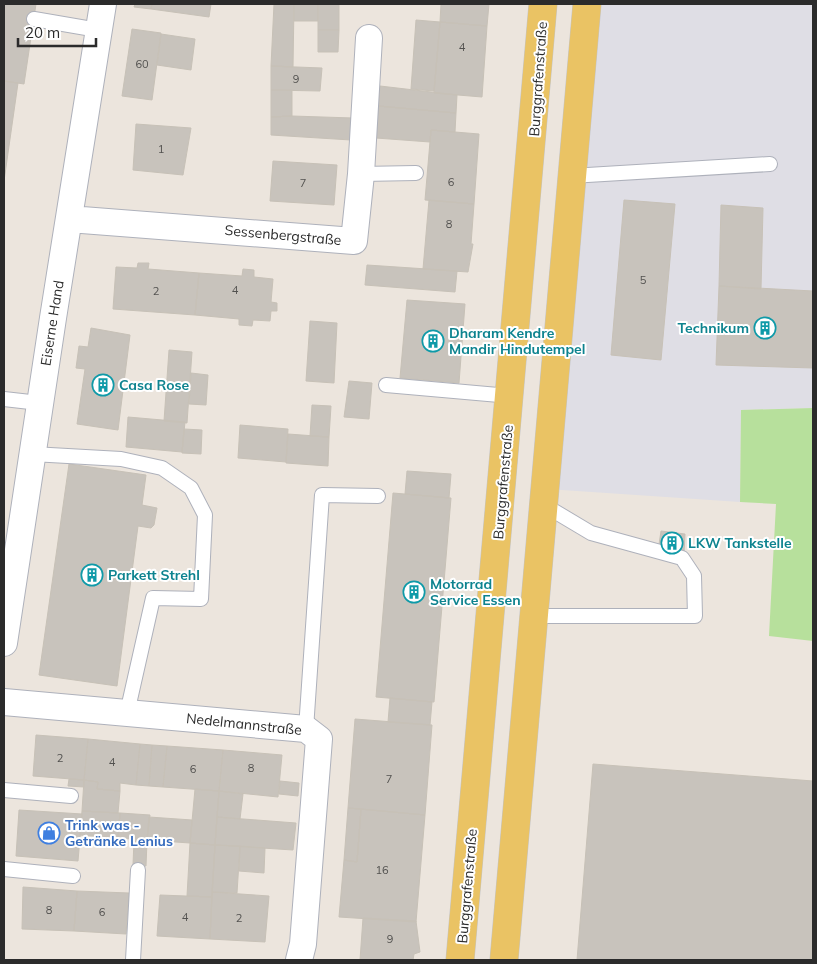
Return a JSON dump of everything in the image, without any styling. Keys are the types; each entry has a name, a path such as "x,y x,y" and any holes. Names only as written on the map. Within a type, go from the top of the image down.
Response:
{"main road":[{"name":"Burggrafenstraße","path":"460,960 511,396 543,4"},
{"path":"504,960 587,4"}],"street":[{"name":"Eiserne Hand","path":"4,643 7,594 32,454 103,4"},
{"name":"Sessenbergstraße","path":"69,219 354,241 361,174 369,38"},
{"name":"Nedelmannstraße","path":"4,702 306,729 320,739 303,944 299,960"}],"lane":[{"path":"34,19 98,30"},
{"path":"571,176 770,164"},
{"path":"361,174 416,173"},
{"path":"386,385 511,396"},
{"path":"4,399 40,403"},
{"path":"32,454 121,459 162,468 191,488 205,515 201,599 153,598 127,713"},
{"path":"306,729 322,496 378,496"},
{"path":"535,616 695,616 694,576 682,558 591,532 544,506"},
{"path":"4,790 71,796"},
{"path":"4,870 73,876"},
{"path":"133,960 138,870"}],"shaded area":[{"path":"588,4 813,4 813,408 741,410 740,502 547,489"}],"green space":[{"path":"813,408 813,641 769,636 776,504 740,502 741,410"}],"building":[{"path":"4,4 36,4 24,84 4,81"},
{"path":"135,4 152,4 151,9 134,7"},
{"path":"152,4 211,4 209,17 151,9"},
{"path":"274,4 294,4 293,67 271,66"},
{"path":"294,4 318,4 318,21 294,21"},
{"path":"318,4 339,4 339,30 318,30"},
{"path":"441,4 489,4 487,26 440,22"},
{"path":"416,20 440,22 434,91 411,89"},
{"path":"440,22 487,26 482,97 434,93"},
{"path":"132,29 161,33 152,100 122,96"},
{"path":"318,30 339,30 338,52 318,52"},
{"path":"161,34 195,39 191,70 157,65"},
{"path":"271,66 322,68 320,91 271,90"},
{"path":"4,81 18,83 4,181"},
{"path":"380,86 457,95 456,113 378,106"},
{"path":"271,90 292,90 292,116 271,117"},
{"path":"378,106 456,113 455,132 431,130 430,142 376,138"},
{"path":"271,117 353,118 351,140 271,135"},
{"path":"136,124 191,128 183,175 133,170"},
{"path":"431,130 479,134 474,204 425,200"},
{"path":"273,161 337,165 334,205 270,201"},
{"path":"429,200 474,204 471,244 473,244 468,272 423,269"},
{"path":"624,200 675,204 661,360 611,355"},
{"path":"721,205 763,208 761,289 719,286"},
{"path":"138,263 149,263 148,269 199,273 195,315 113,309 116,267 137,268"},
{"path":"367,265 457,271 455,292 365,285"},
{"path":"243,269 254,270 254,277 273,279 271,302 277,303 277,311 271,311 270,321 253,320 252,326 239,325 239,319 195,315 199,273 242,276"},
{"name":"Technikum","path":"719,286 813,291 813,368 716,365"},
{"name":"Dharam Kendre Mandir Hindutempel","path":"407,300 465,304 459,383 400,378"},
{"path":"310,321 337,323 334,383 306,381"},
{"name":"Casa Rose","path":"91,328 130,335 118,430 77,424 85,369 76,368 79,346 88,347"},
{"path":"169,350 192,352 187,423 164,421"},
{"path":"191,373 208,375 206,405 189,404"},
{"path":"349,381 372,383 369,419 344,417"},
{"path":"312,405 331,406 329,437 310,436"},
{"path":"128,417 185,422 182,452 126,447"},
{"path":"240,425 288,429 286,462 238,458"},
{"path":"184,429 202,430 201,454 182,453"},
{"path":"288,434 329,437 328,466 286,463"},
{"name":"Parkett Strehl","path":"69,464 146,475 142,505 157,508 154,525 151,528 138,526 117,686 39,675"},
{"path":"407,471 451,474 449,498 405,494"},
{"name":"Motorrad Service Essen","path":"393,493 451,498 434,702 376,697"},
{"name":"LKW Tankstelle","path":"661,531 685,534 684,554 658,551"},
{"path":"390,698 432,702 430,725 388,722"},
{"path":"355,719 432,725 425,815 348,808"},
{"path":"36,735 88,739 84,780 33,776"},
{"path":"88,739 140,744 136,785 120,783 120,791 97,789 98,782 84,780"},
{"path":"140,744 152,745 149,786 136,785"},
{"path":"152,745 167,746 163,787 149,786"},
{"path":"167,746 223,750 219,791 163,787"},
{"path":"223,750 282,755 278,797 219,791"},
{"path":"593,764 813,781 813,960 577,960"},
{"path":"69,779 84,780 84,787 68,786"},
{"path":"84,780 98,782 97,789 120,791 118,813 82,811"},
{"path":"280,781 299,783 298,796 279,794"},
{"path":"195,789 219,791 215,845 190,843"},
{"path":"219,791 243,794 240,819 217,817"},
{"path":"348,808 361,809 357,862 344,860"},
{"path":"361,809 425,815 416,922 339,917 344,860 357,862"},
{"name":"Trink was - Getränke Lenius","path":"19,810 82,814 78,861 16,856"},
{"path":"82,811 120,813 118,838 80,835"},
{"path":"120,813 150,815 147,840 118,838"},
{"path":"149,817 192,820 190,843 147,840"},
{"path":"217,817 296,823 293,850 215,845"},
{"path":"134,840 147,841 146,866 133,865"},
{"path":"190,843 215,845 212,897 187,896"},
{"path":"215,845 240,846 237,893 212,892"},
{"path":"240,846 265,848 264,873 239,871"},
{"path":"23,887 77,891 74,931 22,929"},
{"path":"77,891 129,893 126,934 74,931"},
{"path":"212,892 269,896 265,942 210,939"},
{"path":"160,895 212,897 210,939 157,936"},
{"path":"363,918 416,921 420,952 414,954 413,960 360,960"}],"place":[{"name":"Technikum","path":"765,328"},
{"name":"Dharam Kendre Mandir Hindutempel","path":"433,341"},
{"name":"Casa Rose","path":"103,385"},
{"name":"LKW Tankstelle","path":"672,543"},
{"name":"Parkett Strehl","path":"92,575"},
{"name":"Motorrad Service Essen","path":"414,592"},
{"name":"Trink was - Getränke Lenius","path":"49,833"}]}
